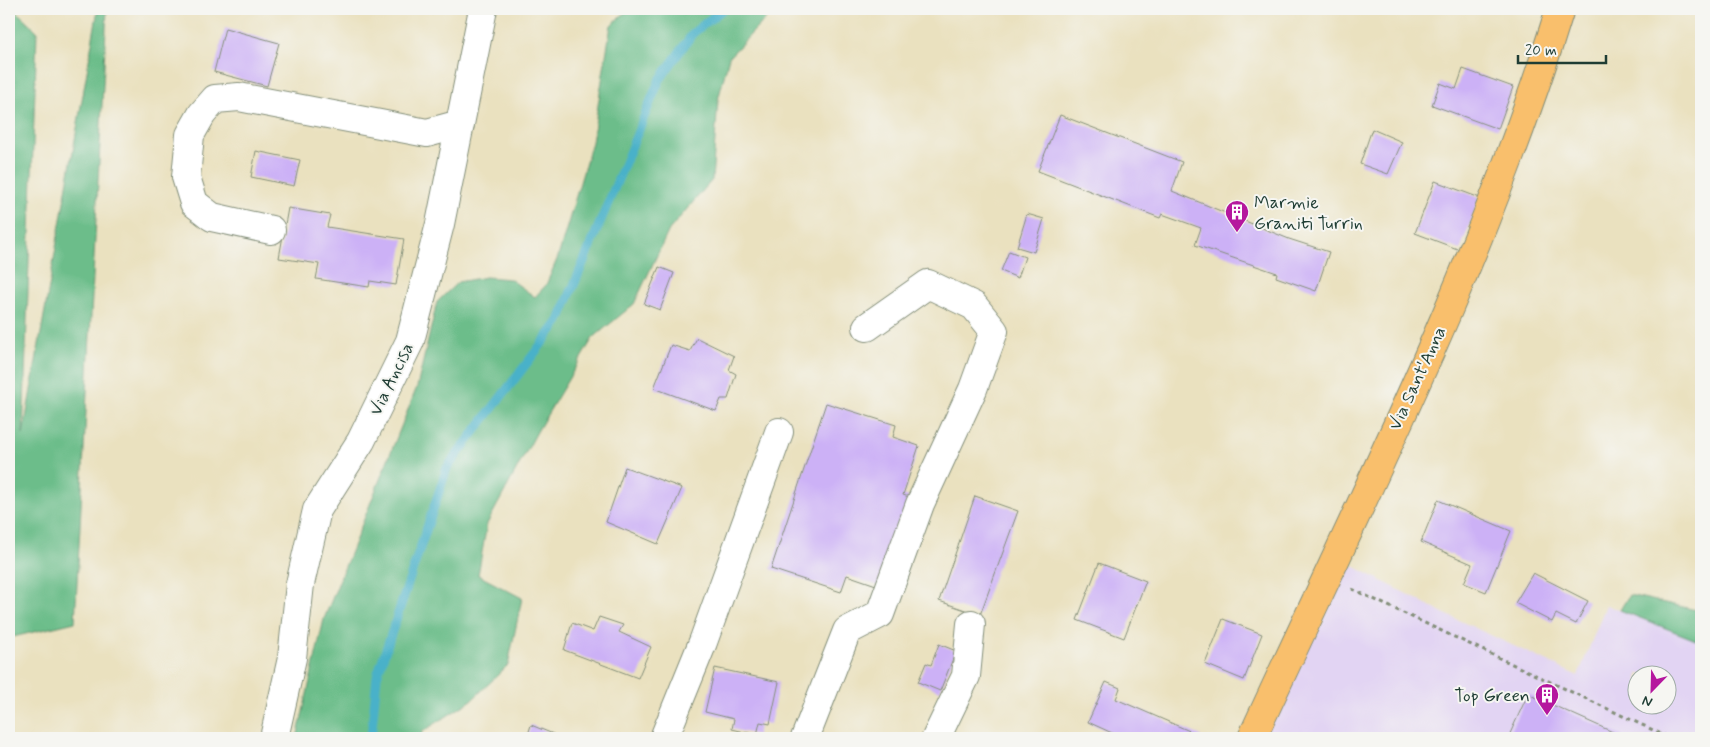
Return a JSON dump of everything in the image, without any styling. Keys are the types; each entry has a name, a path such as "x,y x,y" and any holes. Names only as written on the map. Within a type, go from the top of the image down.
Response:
{"main road":[{"name":"Via Sant'Anna","path":"1252,738 1458,289 1536,88 1560,9"}],"street":[{"name":"Via Ancisa","path":"274,738 292,658 300,584 317,510 360,441 410,341 440,224 483,9"},
{"path":"271,230 212,217 194,203 186,178 190,135 215,99 239,97 426,133 460,124"},
{"path":"805,738 848,631 880,614 920,504 973,389 994,331 974,306 928,284 867,327"},
{"path":"664,738 703,642 779,432"},
{"path":"936,738 966,676 971,624"}],"path":[{"path":"1326,577 1670,738"}],"shaded area":[{"path":"1336,557 1443,613 1578,676 1606,605 1701,642 1701,738 1252,738"}],"green space":[{"path":"9,9 14,9 37,31 23,435 98,9 107,9 75,622 9,638"},
{"path":"629,9 775,9 729,57 718,100 712,180 669,230 634,304 593,338 538,430 487,524 478,575 522,598 508,665 472,700 422,732 422,738 297,738 324,619 417,387 437,302 458,282 486,277 510,279 535,297 546,285 558,257 592,142 611,25"},
{"path":"1629,595 1701,611 1701,642 1620,610"}],"building":[{"path":"225,28 279,43 267,86 214,72"},
{"path":"1463,69 1513,87 1498,129 1432,105 1440,83 1456,89"},
{"path":"1060,115 1182,162 1172,191 1289,239 1329,252 1316,291 1276,277 1277,273 1195,245 1201,228 1162,214 1160,218 1038,171"},
{"path":"1372,129 1402,142 1388,174 1360,164"},
{"path":"256,151 300,160 294,186 251,177"},
{"path":"1435,181 1480,198 1460,250 1415,233"},
{"path":"288,208 330,215 327,227 404,239 396,285 370,281 369,287 316,279 319,264 279,258"},
{"path":"1027,214 1044,219 1034,252 1017,247"},
{"path":"1009,251 1025,257 1018,278 1001,271"},
{"path":"659,267 674,273 660,310 644,304"},
{"path":"697,338 734,356 729,370 736,374 728,399 721,399 716,411 654,388 671,345 690,351"},
{"path":"826,403 896,425 893,437 919,446 903,495 909,497 879,586 847,575 841,592 771,569"},
{"path":"625,467 682,488 658,544 606,522"},
{"path":"975,496 1018,511 980,615 939,601"},
{"path":"1438,500 1511,531 1486,592 1464,583 1472,564 1421,542"},
{"path":"1099,563 1146,581 1124,638 1077,620"},
{"path":"1533,573 1588,601 1576,624 1556,614 1552,622 1515,603"},
{"path":"599,617 623,625 619,632 651,647 638,678 564,650 572,623 593,631"},
{"path":"1223,619 1262,634 1244,680 1205,664"},
{"path":"939,644 956,651 940,691 918,682 926,663 931,665"},
{"path":"715,668 779,682 770,724 760,722 757,735 732,729 734,719 705,712"},
{"path":"1106,682 1120,688 1116,699 1201,736 1200,738 1123,738 1088,722"},
{"name":"Top Green","path":"1528,694 1626,738 1508,738"},
{"path":"531,725 563,738 527,738"}],"waterway":[{"path":"371,738 377,676 447,468 559,321 659,81 693,33 723,9"}],"place":[{"name":"Marmie Graniti Turrin","path":"1237,233"},
{"name":"Top Green","path":"1547,716"}]}
